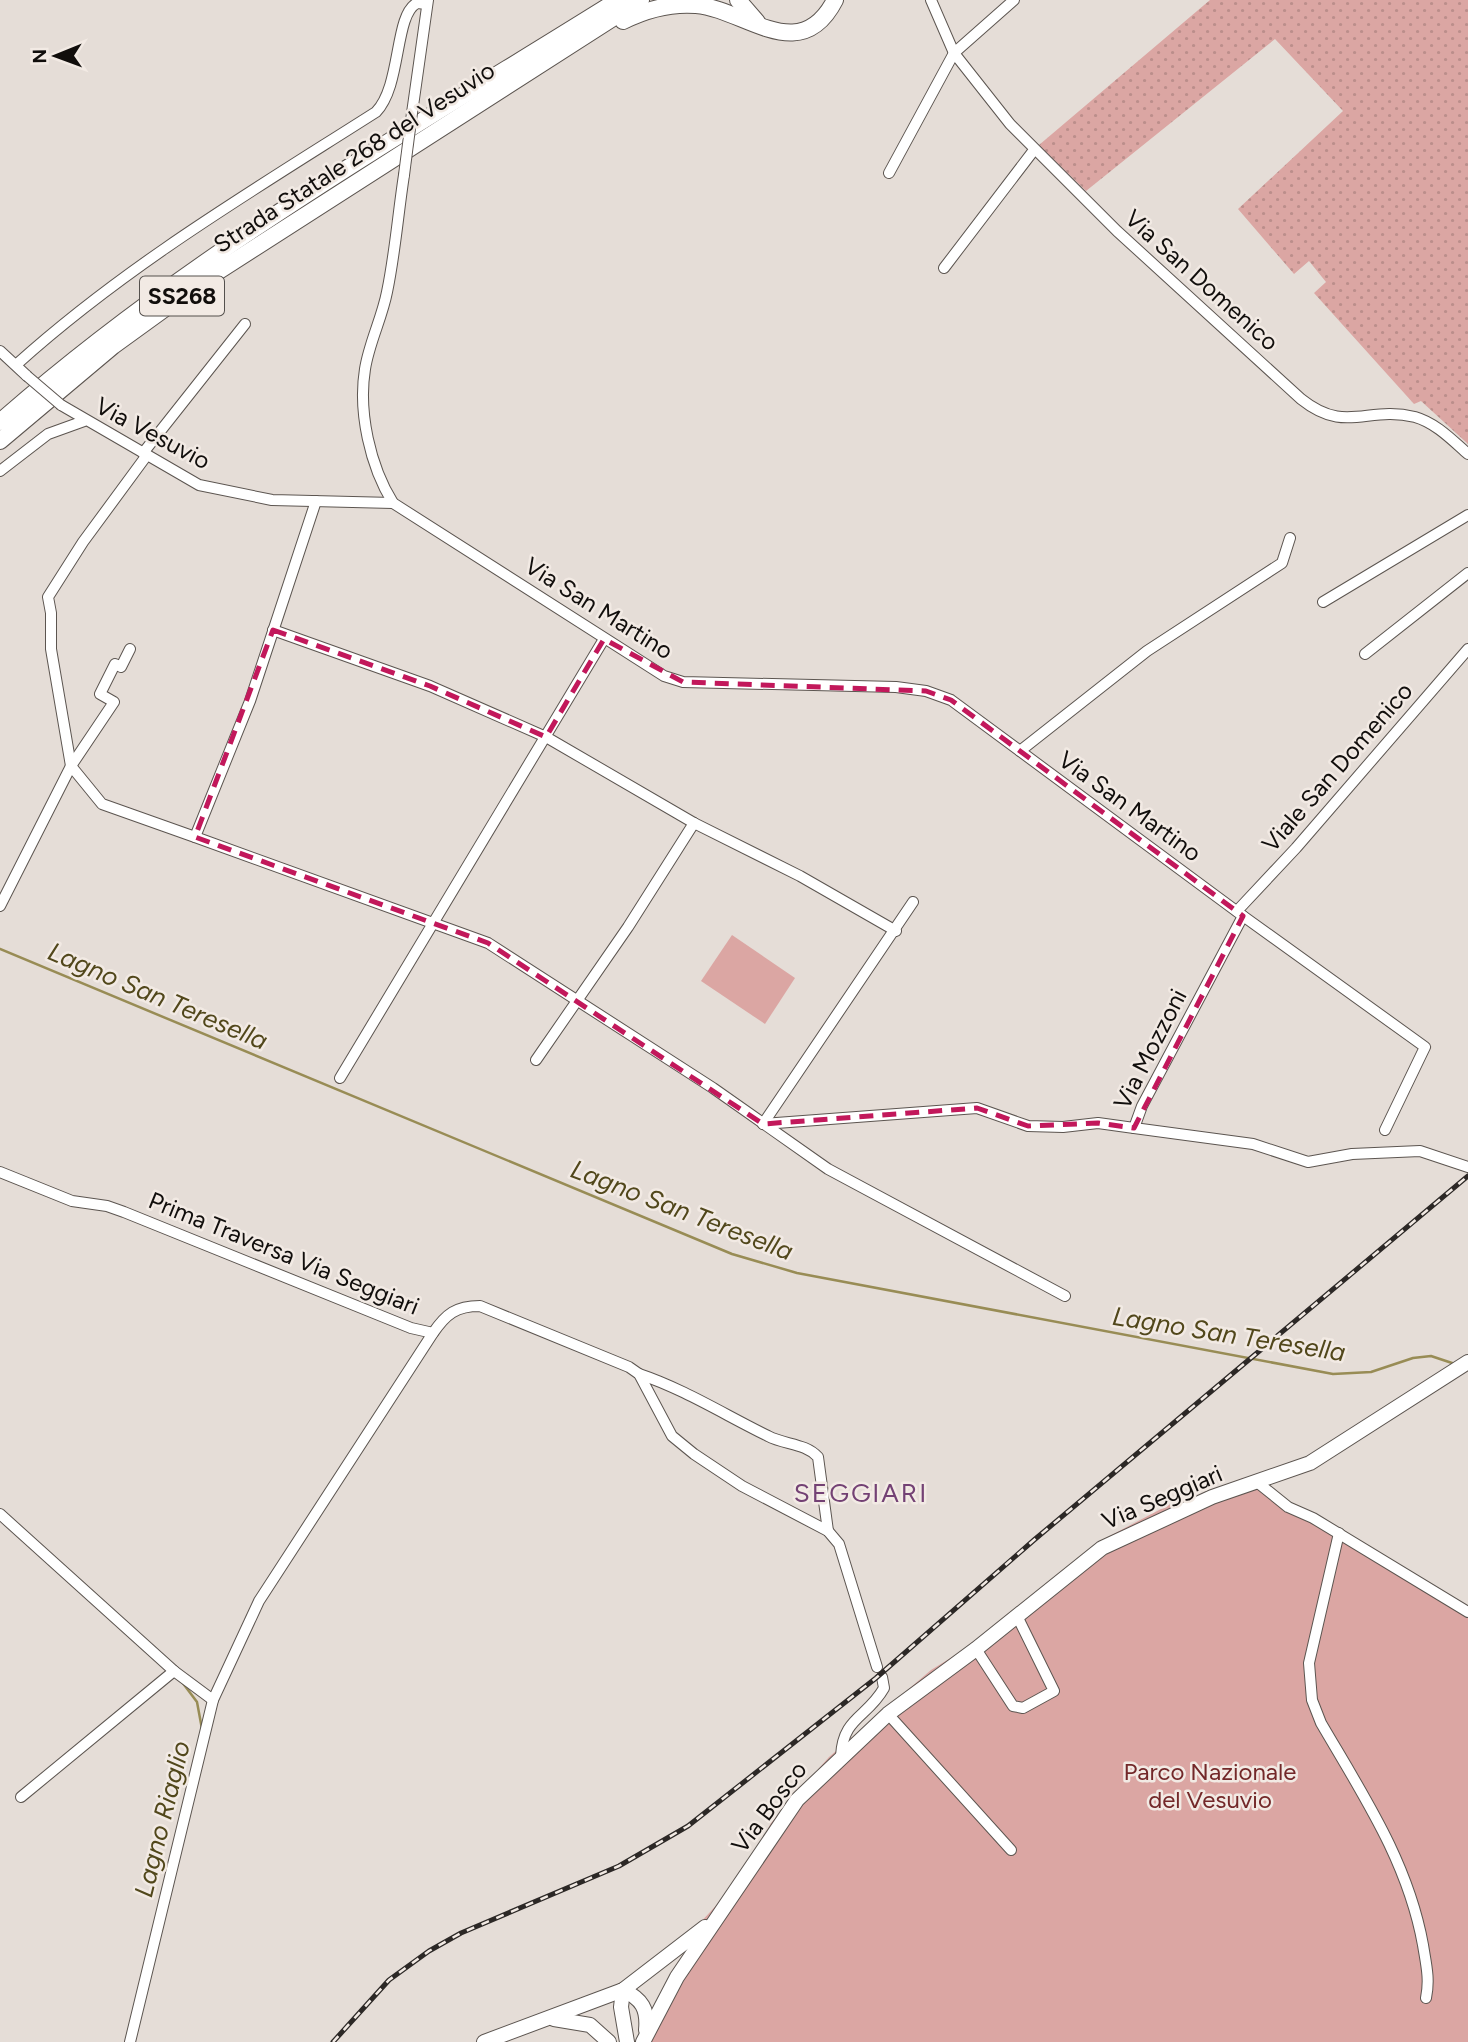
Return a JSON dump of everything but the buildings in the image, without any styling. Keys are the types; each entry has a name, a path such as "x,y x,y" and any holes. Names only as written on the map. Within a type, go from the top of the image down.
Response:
{"highway":[{"name":"Strada Statale 268 del Vesuvio","path":"0,422 105,334 193,270 618,0"},
{"name":"Strada Statale 268 del Vesuvio","path":"0,441 113,346 200,283 641,0"},
{"path":"738,0 764,28"},
{"path":"576,41 639,13 678,5 699,5 719,10 783,33 804,29 824,16 835,0"}],"main road":[{"name":"Via Seggiari","path":"866,1734 887,1714 976,1650 1102,1548 1212,1497 1310,1464 1467,1363"},
{"name":"Via Bosco","path":"644,2039 677,1977 797,1800 866,1734"},
{"name":"Via Bosco","path":"484,2042 623,1990 719,1915"},
{"path":"627,2042 621,2007 623,1990 636,1996 643,2005 647,2018 644,2039"},
{"path":"549,2019 590,2025 609,2042"}],"street":[{"name":"Via San Domenico","path":"931,0 954,53 977,86 1034,150 1143,255 1320,414 1344,418 1401,415 1418,418 1433,425 1468,454"},
{"path":"889,173 954,53 1014,0"},
{"path":"17,364 94,300 198,225 376,113 393,83 405,15 417,3 427,2 387,294 365,370 365,418 379,480 393,503"},
{"path":"944,268 1034,150"},
{"path":"245,324 145,454 48,597 51,649 71,766 102,804 488,943 579,999 828,1169 1065,1296"},
{"name":"Via Vesuvio","path":"0,351 61,405 84,421 199,485 272,500 393,503"},
{"path":"0,471 48,434 84,421"},
{"path":"195,837 250,701 316,501"},
{"name":"Via San Martino","path":"393,503 664,676 683,682 896,687 926,691 951,700 1424,1047 1385,1130"},
{"path":"1323,602 1468,515"},
{"path":"1020,751 1147,651 1277,567 1287,554 1290,538"},
{"path":"1365,654 1468,573"},
{"path":"273,630 430,686 546,737 694,823 800,876 896,931"},
{"path":"340,1078 604,639"},
{"path":"0,906 71,766 114,702 100,694 115,664 121,667 130,649"},
{"name":"Viale San Domenico","path":"1240,913 1468,649"},
{"path":"536,1060 694,823"},
{"path":"763,1124 808,1054 896,931 913,902"},
{"name":"Via Mozzoni","path":"1240,913 1138,1113 1134,1128 1253,1144 1308,1162 1352,1154 1420,1151 1468,1167"},
{"path":"763,1124 977,1108 1028,1126 1063,1127 1098,1123 1134,1128"},
{"name":"Prima Traversa Via Seggiari","path":"0,1172 72,1201 107,1206 124,1212 411,1328 433,1333 452,1311 463,1306 480,1306 659,1380 771,1438 812,1451 818,1457 828,1531"},
{"path":"130,2042 213,1700 259,1601 433,1333"},
{"path":"639,1374 672,1436 742,1486 828,1531 839,1544 884,1688 874,1705 851,1721 843,1734 841,1756"},
{"path":"1257,1482 1288,1507 1339,1533 1468,1612"},
{"path":"0,1514 174,1671 213,1700"},
{"path":"1339,1533 1309,1663 1312,1700 1321,1723 1396,1855 1416,1906 1429,1981 1426,1998"},
{"path":"976,1650 1013,1706 1024,1708 1054,1691 1017,1616"},
{"path":"21,1797 174,1671"},
{"path":"887,1714 1012,1850"},
{"path":"863,1715 866,1734"}],"highlighted area":[{"path":"273,630 430,686 546,737 604,639 683,682 926,691 951,700 1243,916 1134,1128 1098,1123 1028,1126 977,1108 763,1124 488,943 195,837"}],"green space":[{"path":"1210,0 1468,0 1468,444 1421,401 1414,404 1314,293 1326,282 1309,261 1294,274 1238,209 1343,111 1275,39 1086,191 1039,145"},
{"path":"732,935 795,978 765,1024 701,981"},
{"name":"Parco Nazionale del Vesuvio","path":"1243,1478 1276,1501 1468,1611 1468,2042 641,2042 683,1961 698,1925 724,1897 754,1855 771,1823 829,1757 931,1670 975,1643 1102,1540 1182,1498 1186,1502"}],"waterway":[{"name":"Lagno San Teresella","path":"0,949 732,1254 797,1273 1333,1374 1371,1372 1413,1358 1431,1356 1455,1364"},
{"name":"Lagno Riaglio","path":"182,1682 197,1702 202,1729"}],"railway":[{"path":"333,2042 389,1980 429,1951 461,1933 619,1866 688,1826 876,1678 1034,1540 1468,1176"}],"district":[{"name":"SEGGIARI","path":"861,1493"}]}
